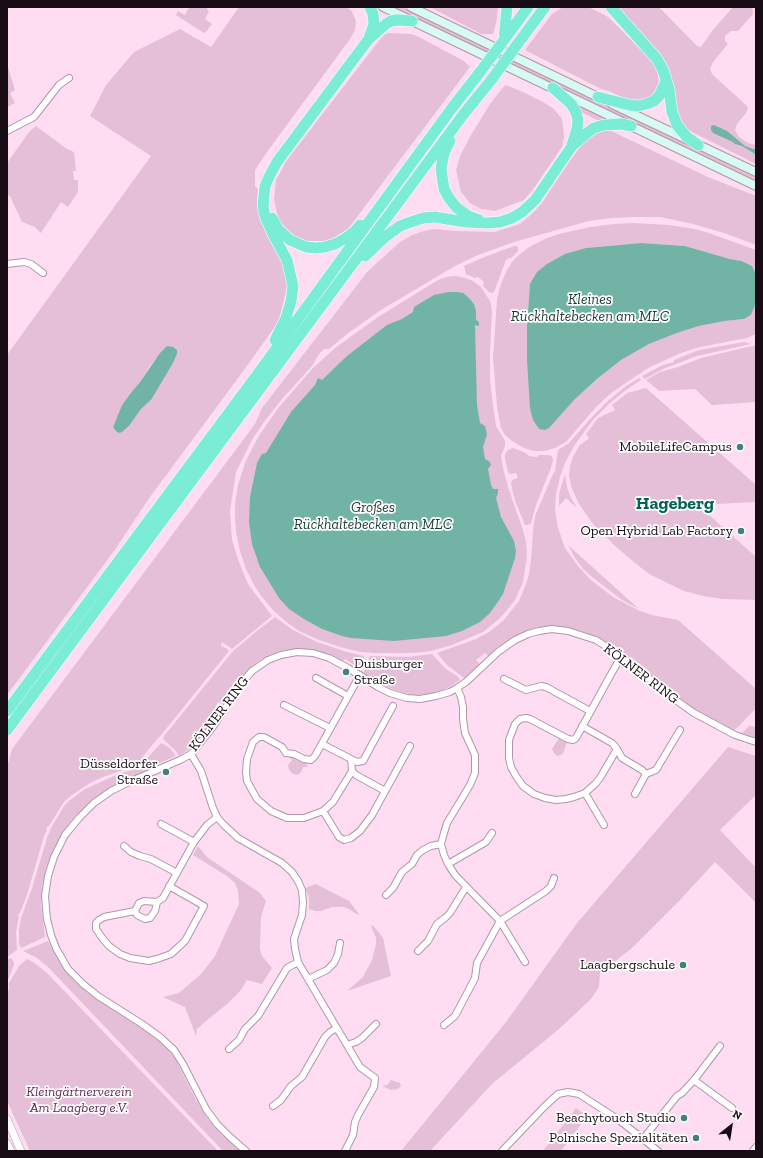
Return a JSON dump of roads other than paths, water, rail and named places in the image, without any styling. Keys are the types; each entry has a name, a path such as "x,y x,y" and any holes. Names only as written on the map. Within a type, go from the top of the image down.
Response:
{"highway":[{"path":"368,40 374,24 373,14 370,7"},
{"path":"504,40 507,7"},
{"path":"7,711 528,7"},
{"path":"7,730 544,7"},
{"path":"525,33 533,29 552,7"},
{"path":"611,8 657,59 664,70 669,89 672,112 677,125 687,137 698,145"},
{"path":"254,379 282,327 291,301 292,293 291,277 287,260 265,216 263,206 265,186 277,162 368,40 391,21 412,21"},
{"path":"598,97 638,106 654,101 659,96 666,81"},
{"path":"553,88 576,112 578,121 572,146"},
{"path":"463,116 459,128 444,153 441,169 444,189 456,207 468,216 487,224"},
{"path":"335,288 385,237 400,226 423,218 487,224 512,218 522,212 535,200 572,146 587,133 594,128 604,125 621,124 631,126"},
{"path":"270,175 268,199 274,222 278,229 290,240 306,247 325,247 346,238 355,232 386,197"},
{"path":"7,739 19,713"}],"main road":[{"path":"383,7 756,186"},
{"path":"411,7 756,172"}],"street":[{"path":"7,131 34,117 59,85 69,78"},
{"path":"7,264 24,262 31,264 43,273"},
{"name":"KÖLNER RING","path":"246,1151 217,1124 206,1109 183,1064 174,1050 160,1037 142,1024 93,992 68,969 56,948 51,935 47,919 45,896 48,876 54,857 65,835 80,818 94,803 111,791 191,754 212,728 242,683 252,671 268,660 281,654 297,652 313,653 329,658 378,687 398,696 420,699 450,692 457,688 466,682 498,652 515,640 528,634 552,629 568,631 596,640 621,657 694,713 735,735 756,742"},
{"path":"617,749 595,784 584,793 574,798 556,800 534,794 523,786 511,767 509,758 509,740 515,724 523,718 530,719 568,739 572,740 576,738 621,657"},
{"path":"352,770 333,802 323,811 304,818 287,818 271,811 262,804 253,793 247,781 246,765 248,752 253,742 259,737 264,737 282,747 286,753 311,760 322,744 360,675"},
{"path":"316,678 348,696"},
{"path":"504,679 526,690 541,686 546,687 590,712"},
{"path":"457,688 461,697 466,733 475,755 475,773 470,785 447,823 441,844 448,864 455,875 500,921 525,962"},
{"path":"284,705 330,728"},
{"path":"322,744 357,762 363,761 393,706"},
{"path":"582,726 612,742 622,758 646,774"},
{"path":"635,794 646,774 656,770 680,730"},
{"path":"323,811 339,837 344,840 351,838 366,823 410,746"},
{"path":"191,754 201,771 217,817 238,838 282,863 292,872 298,881 302,890 303,902 302,915 294,939 298,962 360,1067 375,1078 374,1087 358,1115 355,1122 353,1135 345,1151"},
{"path":"350,759 352,770 356,775 385,791"},
{"path":"584,793 604,826"},
{"path":"135,911 139,903 144,901 157,902 163,898 194,842 207,824 217,817"},
{"path":"161,824 194,842"},
{"path":"448,864 486,842 492,833"},
{"path":"386,895 394,888 402,872 412,864 423,850 431,846 441,844"},
{"path":"124,846 131,852 151,859 177,873"},
{"path":"444,1025 455,1016 475,978 477,962 500,921 546,891 551,886 554,878"},
{"path":"135,911 104,917 96,923 96,929 109,946 120,954 130,958 149,961 171,954 185,941 204,906 169,886"},
{"path":"418,951 428,941 437,924 446,918 450,913 466,887"},
{"path":"135,911 136,915 140,918 150,918 155,911 157,902"},
{"path":"308,979 326,970 334,963 338,954 340,943"},
{"path":"229,1048 239,1040 245,1029 258,1016 287,968 298,962"},
{"path":"347,1045 362,1038 376,1024"},
{"path":"273,1106 281,1100 291,1086 302,1077 325,1037 337,1028"},
{"path":"643,1138 677,1096 682,1093 694,1080 720,1046"},
{"path":"694,1080 732,1108"},
{"path":"502,1151 558,1094 568,1092 579,1094 619,1120 658,1151"},
{"path":"7,1119 21,1151"},
{"path":"7,1143 11,1151"},
{"path":"753,1151 756,1147"}],"water":[{"path":"714,125 727,131 745,146 756,149 756,155 742,146 713,133 711,126"},
{"name":"Kleines Rückhaltebecken am MLC","path":"641,243 685,246 742,261 752,266 756,274 756,303 751,315 744,319 699,326 649,344 621,360 597,379 574,400 549,428 545,430 539,429 533,420 530,408 527,360 527,325 530,284 537,272 547,264 565,254 586,248"},
{"name":"Großes Rückhaltebecken am MLC","path":"449,292 463,293 469,298 474,304 476,320 479,322 479,326 475,325 477,405 480,423 485,426 487,434 483,447 485,459 490,462 491,465 488,469 491,485 493,489 498,489 496,498 501,517 514,541 516,551 515,558 503,594 490,613 480,622 462,631 446,636 394,641 342,636 322,629 289,609 279,598 260,567 252,544 249,522 250,497 257,463 262,454 266,453 291,412 315,385 318,378 322,380 347,356 387,325 402,319 413,312 414,307 434,295"},
{"path":"167,346 173,347 177,350 173,363 151,400 141,409 129,426 119,433 113,427 122,405 160,353"}],"place":[{"name":"MobileLifeCampus","path":"740,447"},
{"name":"Open Hybrid Lab Factory","path":"741,531"},
{"name":"Duisburger Straße","path":"346,672"},
{"name":"Düsseldorfer Straße","path":"166,772"},
{"name":"Laagbergschule","path":"683,965"},
{"name":"Beachytouch Studio","path":"684,1118"},
{"name":"Polnische Spezialitäten","path":"696,1138"}],"district":[{"name":"Hageberg","path":"675,504"}],"park label":[{"name":"Kleingärtnerverein Am Laagberg e.V.","path":"79,1100"}]}
